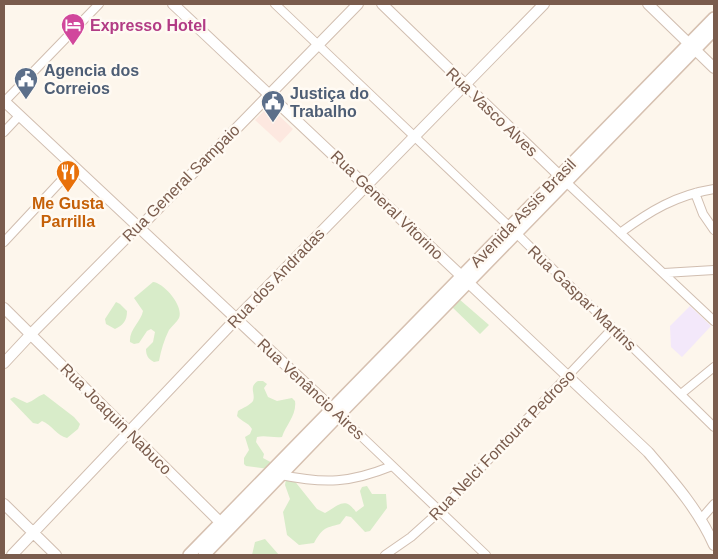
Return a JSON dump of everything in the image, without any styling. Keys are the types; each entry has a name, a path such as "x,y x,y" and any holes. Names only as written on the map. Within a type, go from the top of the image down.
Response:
{"main road":[{"name":"Avenida Assis Brasil","path":"302,446 692,47 714,18"},
{"name":"Avenida Assis Brasil","path":"692,47 714,30"},
{"path":"189,555 224,527 281,475 302,446"},
{"path":"204,555 224,527 302,446"}],"street":[{"path":"4,102 99,4"},
{"name":"Rua General Vitorino","path":"173,4 648,452 680,490 700,519 714,545"},
{"name":"Rua Gaspar Martins","path":"275,4 513,230 682,394 714,428"},
{"name":"Rua General Sampaio","path":"4,363 30,334 142,224 358,4"},
{"name":"Rua Vasco Alves","path":"382,4 464,85 714,321"},
{"name":"Rua dos Andradas","path":"12,555 128,431 366,184 544,4"},
{"path":"648,4 714,68"},
{"name":"Rua Venâncio Aires","path":"4,102 486,555"},
{"path":"4,132 19,116"},
{"path":"4,242 73,168"},
{"path":"620,233 646,214 680,197 714,189"},
{"path":"695,193 703,214 714,230"},
{"path":"664,273 714,270"},
{"name":"Rua Joaquin Nabuco","path":"4,308 224,527"},
{"name":"Rua Nelci Fontoura Pedroso","path":"385,555 440,511 569,377 613,328"},
{"path":"682,394 714,367"},
{"path":"281,475 309,481 328,482 358,478 392,466"},
{"path":"4,504 56,555"},
{"path":"700,519 714,504"}],"shaded area":[{"name":"Justiça do Trabalho","path":"269,106 293,129 280,143 255,120"},
{"path":"690,306 711,326 682,357 671,347 670,326"}],"green space":[{"path":"153,282 162,286 172,296 179,307 180,313 178,320 167,334 159,361 154,362 148,357 146,349 153,342 155,332 151,329 147,331 139,343 134,344 130,342 131,333 143,311 134,298"},
{"path":"459,299 489,325 480,334 452,307"},
{"path":"116,302 127,311 124,322 115,329 106,324 105,319"},
{"path":"258,381 263,381 267,384 264,388 268,397 277,401 292,398 295,401 293,415 282,437 257,437 256,442 264,454 263,458 276,465 276,470 246,466 244,464 244,458 249,450 245,437 250,434 252,429 237,416 238,411 253,401 253,386"},
{"path":"44,394 74,417 80,424 78,429 67,438 42,421 38,424 33,423 10,399 14,397 27,403"},
{"path":"286,479 293,479 317,509 325,513 345,503 356,512 364,506 360,491 362,487 367,486 372,494 386,494 387,508 370,531 365,532 351,517 346,516 340,524 324,530 314,543 299,545 287,535 283,512 290,499 285,485"},
{"path":"265,539 279,555 252,555 255,542"}],"place":[{"name":"Expresso Hotel","path":"73,46"},
{"name":"Agencia dos Correios","path":"26,100"},
{"name":"Justiça do Trabalho","path":"273,123"},
{"name":"Me Gusta Parrilla","path":"68,193"}]}
